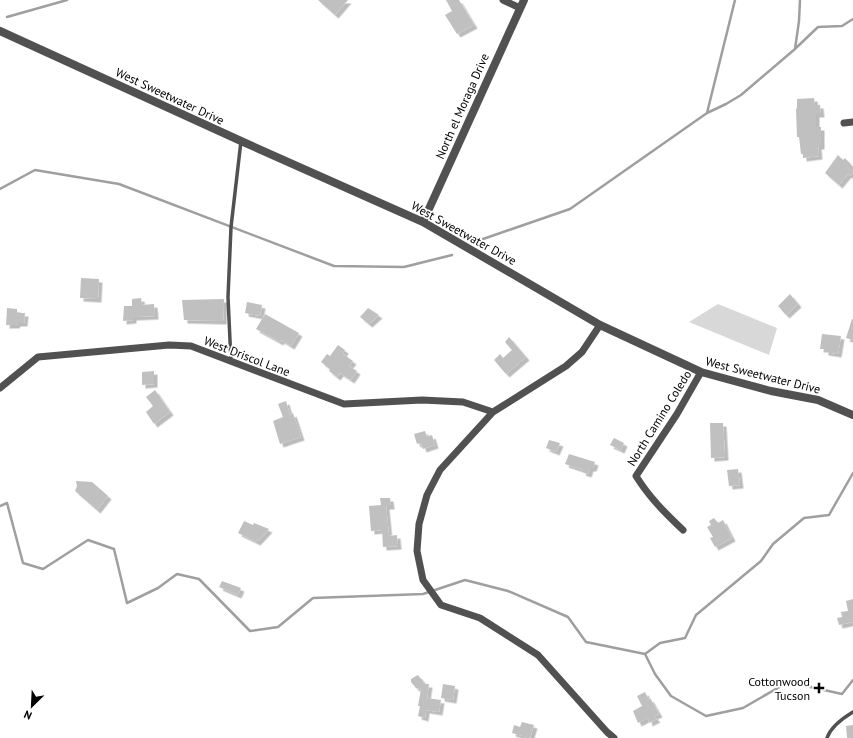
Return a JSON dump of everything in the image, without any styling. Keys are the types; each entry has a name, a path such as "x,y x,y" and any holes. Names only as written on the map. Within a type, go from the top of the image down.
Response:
{"street":[{"path":"503,0 522,4"},
{"name":"North el Moraga Drive","path":"423,222 522,4"},
{"name":"West Sweetwater Drive","path":"0,31 423,222 600,325 701,372 770,390 818,400 853,415"},
{"path":"844,124 853,122"},
{"path":"600,325 582,352 566,366 493,412 440,470 428,495 419,524 417,551 422,580 441,605 480,618 538,655 614,738"},
{"name":"West Driscol Lane","path":"0,388 38,357 169,345 191,346 344,404 422,400 463,402 493,412"},
{"name":"North Camino Coledo","path":"683,530 659,507 643,488 636,476 677,414 701,372"}],"lane":[{"path":"231,362 228,289 231,227 241,141"},
{"path":"828,738 829,733 838,723 853,712"}],"shaded area":[{"path":"718,304 777,328 769,355 689,322"}],"building":[{"path":"318,0 348,0 335,15"},
{"path":"446,0 459,0 474,25 457,34 445,15 452,11"},
{"path":"814,98 815,105 820,105 821,114 816,114 816,127 821,127 821,146 818,146 819,156 803,158 803,154 801,154 799,137 797,137 797,99"},
{"path":"838,155 843,160 845,158 853,167 853,172 850,176 848,174 839,185 825,173"},
{"path":"81,278 99,279 98,299 80,298"},
{"path":"790,294 798,304 786,315 778,306"},
{"path":"141,298 142,305 154,304 155,316 133,317 133,320 123,321 124,306 132,306 132,299"},
{"path":"224,299 223,321 184,320 182,300"},
{"path":"247,302 262,305 260,316 245,313"},
{"path":"7,308 17,309 17,313 25,313 24,323 6,325"},
{"path":"368,308 379,315 369,324 360,317"},
{"path":"265,314 299,333 291,346 281,340 280,342 256,329"},
{"path":"853,319 853,340 846,338"},
{"path":"822,334 841,336 838,354 825,352 825,349 820,349"},
{"path":"509,337 526,357 506,374 494,360 500,354 503,358 512,350 505,342"},
{"path":"338,345 345,350 343,354 353,361 349,366 357,371 351,380 340,373 337,377 321,362 327,354 330,356"},
{"path":"154,371 154,384 142,385 142,372"},
{"path":"155,390 170,412 154,424 146,412 153,406 146,397"},
{"path":"286,401 290,415 293,413 301,437 280,444 273,421 283,417 278,404"},
{"path":"710,423 723,423 725,457 711,458"},
{"path":"425,431 427,437 432,435 435,445 423,449 421,443 417,444 414,434"},
{"path":"614,438 624,443 621,450 610,445"},
{"path":"549,440 560,443 556,452 546,448"},
{"path":"569,454 595,462 593,468 590,468 588,474 582,472 583,470 565,464"},
{"path":"738,469 740,485 729,486 727,470"},
{"path":"76,481 92,482 108,496 97,510 75,491 77,486"},
{"path":"380,498 390,498 391,506 386,506 389,536 397,535 398,546 383,547 382,530 371,531 369,506 381,505"},
{"path":"714,518 718,523 723,520 732,538 715,547 710,538 713,537 707,527 711,525 709,521"},
{"path":"244,521 269,529 257,542 238,533"},
{"path":"222,581 241,588 238,595 219,587"},
{"path":"853,599 853,622 839,625 837,618 842,617 841,612 848,611 846,601"},
{"path":"418,675 425,684 429,684 427,698 441,700 439,712 426,710 425,718 418,716 421,689 416,688 411,682 411,679"},
{"path":"443,684 455,686 453,700 441,698"},
{"path":"645,692 659,714 654,716 657,719 649,723 648,718 638,723 633,711 642,706 637,696"},
{"path":"522,722 534,725 530,738 523,738 523,736 512,733 514,725 520,727"},
{"path":"853,725 853,738 847,738 846,726"}],"waterway":[{"path":"7,17 67,0"},
{"path":"483,239 570,209 707,113 735,0"},
{"path":"707,113 741,95 795,49 800,0"},
{"path":"796,48 818,27 842,26 853,19"},
{"path":"0,189 35,170 119,184 334,266 404,267 452,255"},
{"path":"0,506 7,503 23,563 43,569 88,540 114,549 127,603 158,588 177,574 199,579 250,631 278,627 313,598 423,594 465,580 508,591 568,617 586,642 645,654 660,643 685,638 696,615 761,561 773,544 804,518 829,515 853,473"},
{"path":"645,654 655,674 671,696 706,716 743,708 788,682 842,694 853,680"}],"place":[{"name":"Cottonwood Tucson","path":"819,688"}]}
